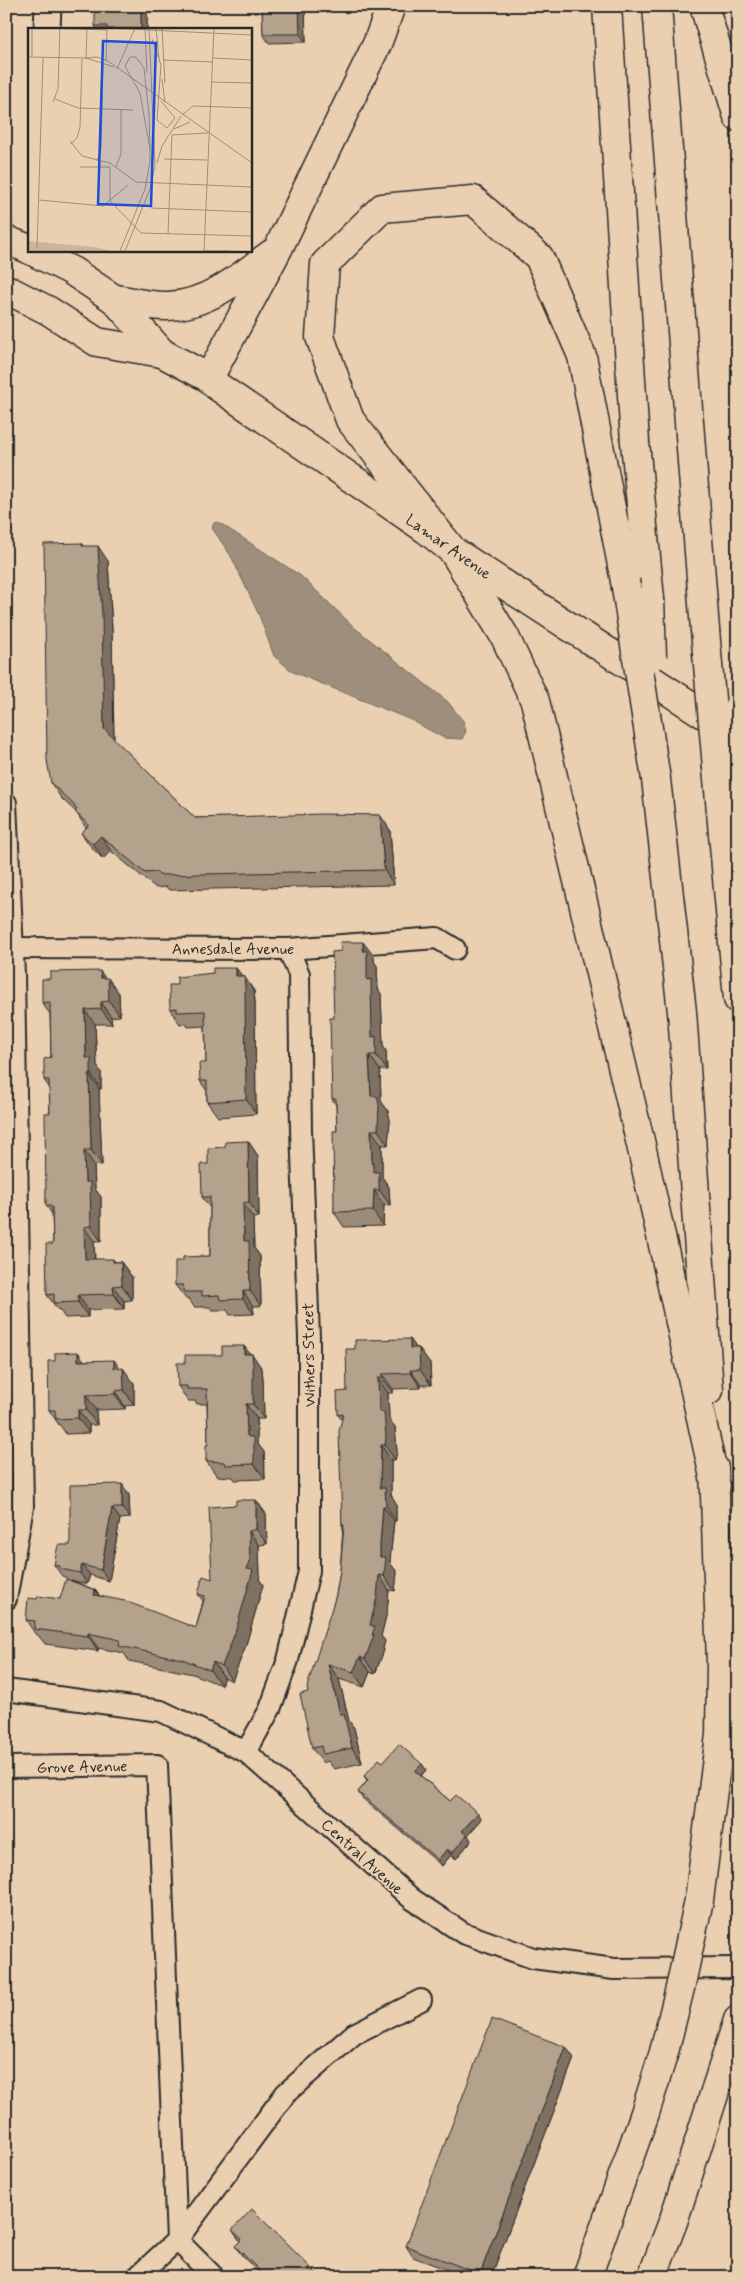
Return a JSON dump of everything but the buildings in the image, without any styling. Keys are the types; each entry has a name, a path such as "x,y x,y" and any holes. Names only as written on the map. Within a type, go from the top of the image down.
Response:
{"main road":[{"path":"208,378 278,249 378,44 391,6"},
{"path":"592,6 617,161"},
{"path":"607,6 635,442 650,598 656,779"},
{"path":"657,6 705,630 738,999"},
{"path":"704,6 738,117"},
{"path":"586,2277 645,2113 682,1984 699,1900 720,1735 721,1664 716,1486 682,1012 656,779 625,581 582,356 539,256 473,200 382,208 325,264 320,338 350,420 453,551 505,637 535,701 641,1145 716,1486"},
{"path":"6,240 28,248"},
{"path":"114,299 168,306 194,301 218,292 278,249"},
{"path":"38,252 114,299 162,354"},
{"path":"6,290 49,311 97,342 162,354"},
{"name":"Lamar Avenue","path":"162,354 208,378 428,530 453,551 738,736"},
{"path":"717,768 738,708"},
{"path":"652,2277 731,2047 738,2020"}],"street":[{"path":"48,6 48,28"},
{"path":"6,803 24,1507 6,1599"},
{"name":"Annesdale Avenue","path":"9,948 288,949 437,938 455,949"},
{"name":"Withers Street","path":"246,1752 270,1709 288,1660 309,1571 309,1337 301,1130 299,974 288,949"},
{"name":"Central Avenue","path":"6,1690 161,1711 246,1752 412,1900 463,1933 533,1958 614,1968 738,1968"},
{"name":"Grove Avenue","path":"6,1768 157,1765 177,2240"},
{"path":"137,2277 177,2240 286,2093 354,2034 421,2000"},
{"path":"177,2240 214,2277"}],"shaded area":[{"path":"218,522 301,576 355,628 448,702 463,721 466,731 462,739 444,738 411,720 293,672 274,656 259,615 231,556 212,528 214,523"}]}
